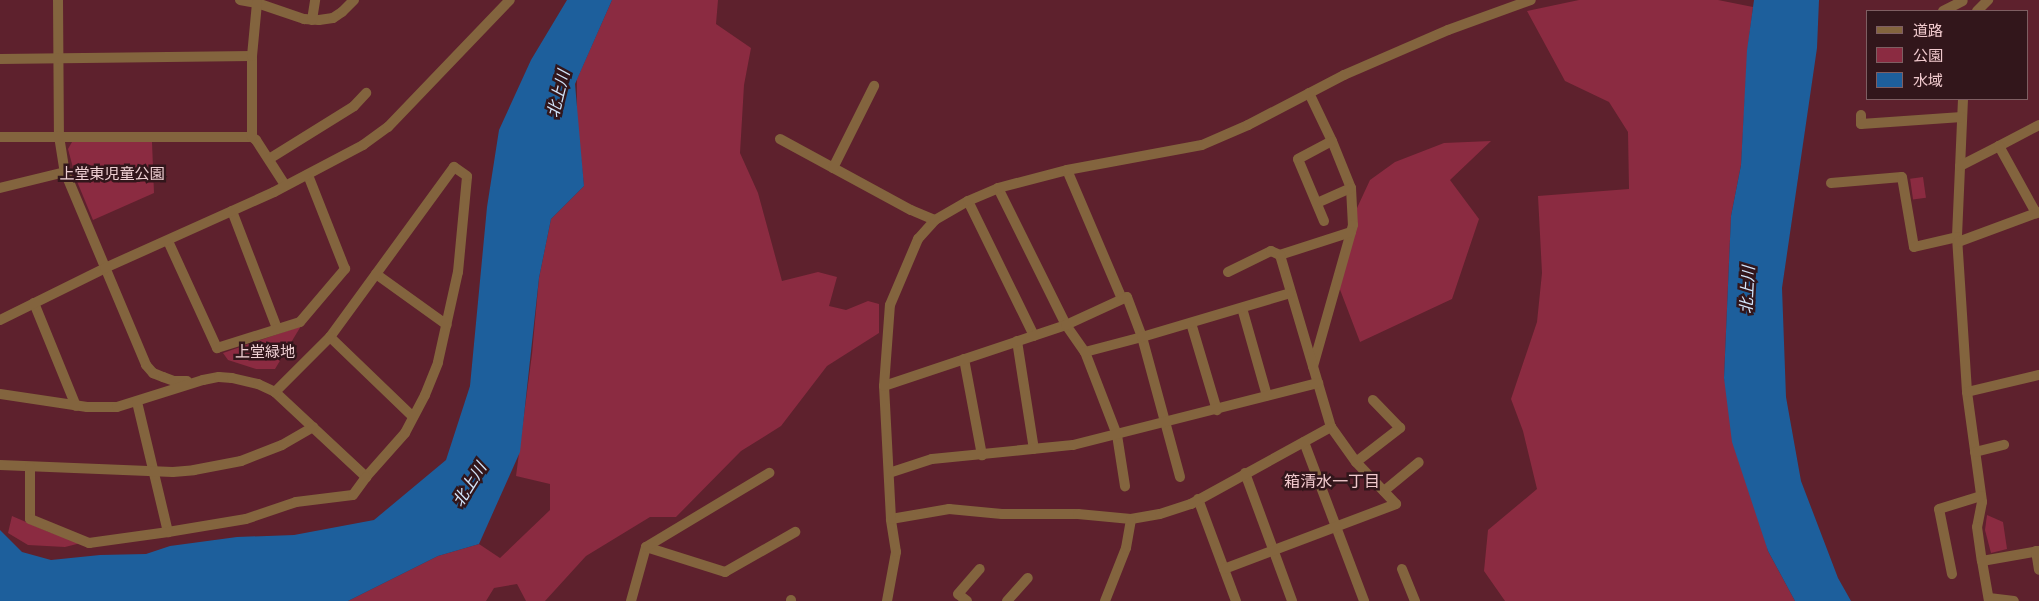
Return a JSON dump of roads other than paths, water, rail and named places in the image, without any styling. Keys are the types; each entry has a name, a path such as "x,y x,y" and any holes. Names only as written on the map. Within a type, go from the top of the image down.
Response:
{"street":[{"path":"58,0 59,136 65,172 146,365 153,373 174,382 204,380"},
{"path":"240,0 257,3 312,20 333,18 354,0"},
{"path":"312,20 315,0"},
{"path":"0,320 105,268 308,175 363,145 388,127 510,0"},
{"path":"887,601 896,552 891,519 884,386 890,305 918,239 935,220 968,201 998,188 1067,170 1202,145 1248,125 1344,75 1448,30 1531,0"},
{"path":"1945,10 1963,0"},
{"path":"1978,10 1988,0"},
{"path":"257,3 252,56 252,136 285,185"},
{"path":"0,59 252,56"},
{"path":"833,168 874,86"},
{"path":"1309,93 1332,141 1351,188 1352,232 1313,366"},
{"path":"269,159 354,106 366,94"},
{"path":"1963,100 1958,239 1968,392 1982,496 1977,528 1989,599 2014,601"},
{"path":"1861,115 1861,124 1962,117"},
{"path":"1960,166 2039,125"},
{"path":"0,137 252,136"},
{"path":"780,139 911,210 935,220"},
{"path":"1324,220 1298,159 1332,141"},
{"path":"1832,183 1902,178 1914,247 1958,239 2037,213 1999,146"},
{"path":"30,467 30,519 89,543 246,519 296,502 353,495 377,462 405,433 425,395 438,362 448,325 458,272 462,202 467,176 454,167 330,337 275,392"},
{"path":"1067,170 1122,299"},
{"path":"0,188 65,172"},
{"path":"168,240 217,348 300,322 344,269 308,175"},
{"path":"998,188 1066,325 1086,352 1117,436 1125,486"},
{"path":"1317,203 1351,188"},
{"path":"968,201 1034,336"},
{"path":"232,211 277,328"},
{"path":"1280,255 1352,232"},
{"path":"1224,569 1396,504 1356,462 1331,427 1280,255 1271,250 1228,272"},
{"path":"376,274 448,325"},
{"path":"1086,352 1291,293"},
{"path":"884,386 1066,325 1127,297 1142,337 1180,477"},
{"path":"34,303 76,406"},
{"path":"1242,308 1268,396"},
{"path":"1191,323 1217,410"},
{"path":"330,337 413,417"},
{"path":"1017,341 1034,448"},
{"path":"964,359 982,455"},
{"path":"1968,392 2039,375"},
{"path":"0,394 76,406 117,407 204,380 219,377 232,378 258,384 275,392 366,477"},
{"path":"889,473 932,459 1073,445 1117,436 1318,383"},
{"path":"1356,462 1400,428 1373,400"},
{"path":"137,402 168,532"},
{"path":"0,465 153,471 194,470 241,460 282,445 313,426"},
{"path":"891,519 949,509 1002,514 1078,514 1130,519 1160,514 1198,499 1331,427"},
{"path":"1304,442 1364,601"},
{"path":"1975,452 2004,445"},
{"path":"1384,491 1419,462"},
{"path":"631,601 646,547 769,473"},
{"path":"1245,473 1292,601"},
{"path":"1952,574 1939,509 1982,496"},
{"path":"1198,499 1236,601"},
{"path":"1105,601 1126,548 1130,519"},
{"path":"646,547 725,572 795,532"},
{"path":"1982,561 2037,551 2039,570"},
{"path":"967,601 958,594 980,569"},
{"path":"1402,569 1415,601"},
{"path":"1007,601 1028,578"}],"water":[{"name":"北上川","path":"567,0 612,0 575,84 584,186 551,219 539,278 520,452 479,544 438,556 348,601 0,601 0,530 22,552 51,560 100,555 146,554 170,546 237,537 294,535 374,520 446,460 470,386 487,207 499,130 531,60"},
{"name":"北上川","path":"1754,0 1819,0 1817,48 1782,288 1786,397 1801,481 1838,578 1851,601 1795,601 1768,551 1732,442 1724,378 1731,216 1741,165 1747,50"}],"district":[{"name":"箱清水一丁目","path":"1332,482"}],"park label":[{"name":"上堂東児童公園","path":"112,175"},
{"name":"上堂緑地","path":"265,353"}]}
